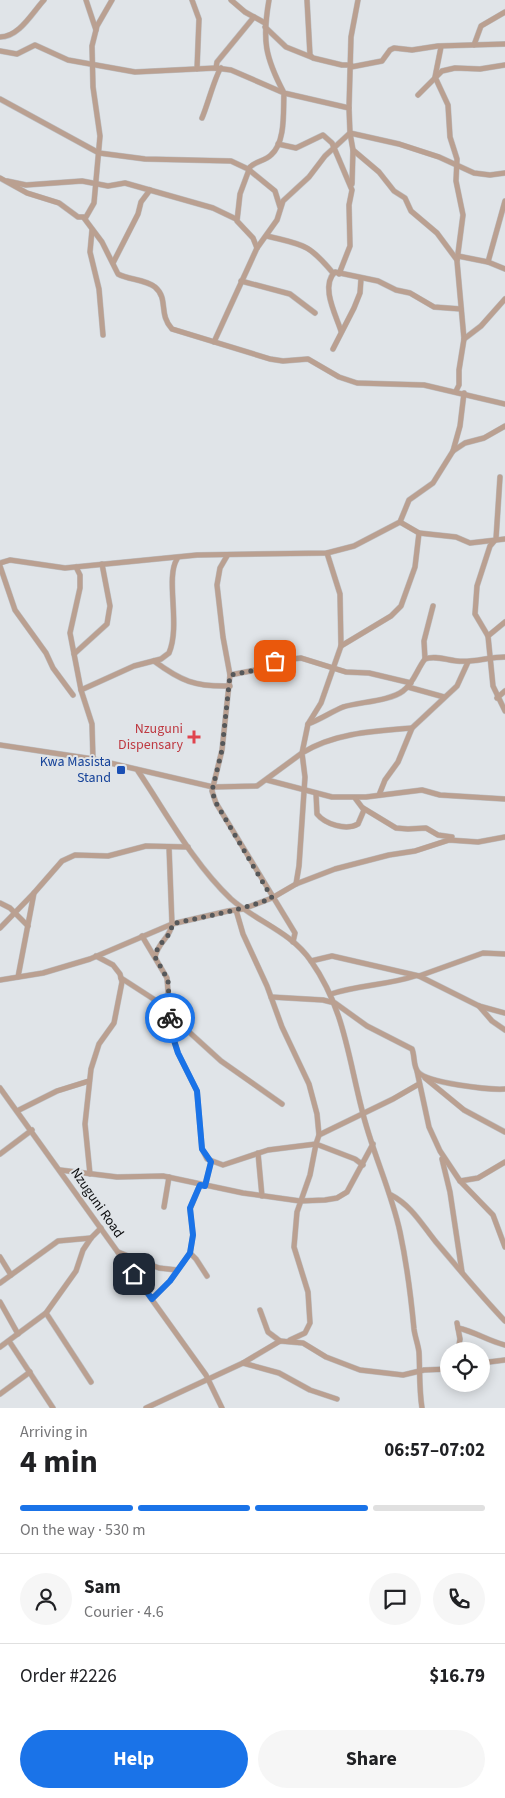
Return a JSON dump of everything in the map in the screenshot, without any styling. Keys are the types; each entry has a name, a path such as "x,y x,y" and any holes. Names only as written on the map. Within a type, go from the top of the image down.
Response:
{"street":[{"path":"0,37 7,36 25,23 44,0"},
{"path":"86,0 96,30"},
{"path":"84,218 92,209 97,184 99,153 100,131 94,100 92,46 96,30 112,0"},
{"path":"192,0 199,19 197,69"},
{"path":"231,0 265,25 284,46 311,57 342,65 351,66 382,61 390,50 394,48 412,50 474,44 505,44"},
{"path":"236,219 240,194 248,170 254,163 272,154 278,144 284,93 269,62 265,25 269,0"},
{"path":"306,0 311,57"},
{"path":"341,331 331,303 330,288 350,246 348,222 352,184 349,108 351,31 358,0"},
{"path":"474,44 481,26 505,12"},
{"path":"202,118 215,86 219,68 217,62 254,18"},
{"path":"0,51 17,54 35,45 68,60 142,72 219,68 236,71 254,82 284,93 349,108"},
{"path":"441,47 434,77 448,105 449,133 457,159 456,181 463,215 457,259 464,339 459,370 459,385 456,391"},
{"path":"418,95 429,85 434,77 450,68 480,69 505,65"},
{"path":"0,99 99,153 146,160 226,161 248,170 275,191 280,207"},
{"path":"350,133 399,144 474,173 505,173"},
{"path":"214,342 241,280 257,248 277,220 280,207 285,199 309,177 323,158 350,133"},
{"path":"278,144 296,148 323,135 332,142 352,184"},
{"path":"352,150 379,172 394,191 405,198 411,211 437,233 457,259 488,262 505,269"},
{"path":"0,178 27,193 59,203 78,217 84,218 102,242 121,276 150,284 157,289 163,299 164,318 172,329 270,359 283,361 308,359 339,377 357,383 424,384 505,404"},
{"path":"6,181 26,185 82,181 108,186 125,183 213,208 236,219 253,238 257,248"},
{"path":"113,263 137,215 141,202 150,190"},
{"path":"488,262 505,202"},
{"path":"92,229 90,252 99,289 104,335"},
{"path":"267,236 307,246 336,274 378,281 396,290 410,293 434,307 461,309"},
{"path":"333,349 360,293 361,279"},
{"path":"241,280 290,294 315,313"},
{"path":"464,339 481,326 505,299"},
{"path":"74,695 52,668 46,653 15,610 0,564 10,560 60,568 139,560 177,559 197,555 261,555 280,552 327,553 354,546 400,522 409,500 433,484 453,451 461,422 464,393"},
{"path":"453,451 465,443 484,438 505,426"},
{"path":"500,477 496,539 490,546 477,586 475,614 488,636 493,686 497,698 505,711"},
{"path":"400,522 419,533 456,537 473,543 505,538"},
{"path":"341,646 391,616 401,606 415,567 419,533"},
{"path":"296,884 304,790 302,753 308,724 321,702 341,646 340,594 327,553"},
{"path":"226,556 220,568 216,585 230,675 230,686 222,750 212,791 216,803 295,933 293,942"},
{"path":"82,690 134,666 166,656 171,648 175,610 173,569 177,559"},
{"path":"74,654 107,624 110,606 102,564"},
{"path":"76,567 80,575 80,588 70,627 82,690 92,724 93,759"},
{"path":"308,724 325,718 341,708 399,694 409,685 425,659 424,641 433,606"},
{"path":"488,636 505,622"},
{"path":"425,659 432,657 468,662 489,656 505,657"},
{"path":"230,675 256,670 275,661 304,658 346,672 375,674 444,697"},
{"path":"154,661 180,680 204,686 230,686"},
{"path":"379,795 384,782 398,762 412,728 457,686 468,662"},
{"path":"497,698 505,691"},
{"path":"0,745 93,759 213,787 257,786 320,742 412,728"},
{"path":"138,771 188,847 230,897 244,909 284,933 311,961 331,994 340,1015 363,1113 391,1195 412,1290 415,1337 419,1348 422,1408"},
{"path":"267,780 332,797 355,798 422,790 440,795 505,799"},
{"path":"316,793 317,814 324,822 356,825 363,814 363,808"},
{"path":"355,798 363,808 396,828 408,830 426,828 438,835 457,840 478,842 505,837"},
{"path":"0,980 43,973 96,956 172,924 244,909 272,898 296,884 335,869 457,840"},
{"path":"0,928 66,858 75,855 108,856 146,846 188,847"},
{"path":"155,957 158,947 171,932 169,847"},
{"path":"18,977 34,892"},
{"path":"0,903 14,912 28,926"},
{"path":"236,910 243,934 271,997 282,1028 309,1084 320,1135 316,1144 310,1175 300,1201 294,1251 304,1275 308,1292 310,1323 305,1333 288,1341"},
{"path":"142,936 167,978 171,1031 181,1060 197,1091 202,1149 211,1162 223,1166 258,1152 316,1144 363,1164"},
{"path":"331,994 354,987 398,981 418,976 477,954 491,952 505,954"},
{"path":"96,956 113,965 122,978 169,1009"},
{"path":"311,961 332,956 418,976 479,1006 505,1013"},
{"path":"90,1174 85,1124 89,1081 99,1044 115,1018 122,978"},
{"path":"271,997 334,1002 370,1029 412,1049 429,1127 440,1151 460,1181 494,1215 505,1247"},
{"path":"479,1006 492,1021 505,1030"},
{"path":"171,1031 188,1030 221,1061 282,1104"},
{"path":"416,1070 464,1110 505,1132"},
{"path":"425,1078 505,1090"},
{"path":"17,1111 57,1090 89,1081"},
{"path":"320,1135 393,1100 419,1084"},
{"name":"Nzuguni Road","path":"0,1088 32,1130 208,1378 222,1408"},
{"path":"0,1154 32,1130"},
{"path":"60,1170 117,1177 169,1177 203,1186 300,1201 332,1199 343,1195 363,1164 373,1144"},
{"path":"440,1151 450,1192 462,1272"},
{"path":"258,1152 262,1196"},
{"path":"152,1299 170,1281 190,1253 193,1235 190,1208 203,1186 211,1162"},
{"path":"460,1181 478,1178 505,1162"},
{"path":"164,1206 169,1177"},
{"path":"391,1195 419,1218 462,1272 505,1321"},
{"path":"0,1347 46,1313 76,1271 83,1250 101,1228"},
{"path":"0,1283 58,1241 91,1238"},
{"path":"118,1252 159,1268 177,1270"},
{"path":"190,1253 196,1258 207,1276"},
{"path":"0,1257 11,1275"},
{"path":"0,1302 7,1311 18,1334"},
{"path":"260,1310 266,1329 280,1341"},
{"path":"46,1313 91,1382"},
{"path":"460,1342 457,1326 477,1332 492,1342 505,1345"},
{"path":"8,1341 53,1408"},
{"path":"146,1408 243,1363 280,1341 303,1343 326,1357 360,1370 403,1375 419,1371 440,1370"},
{"path":"490,1362 505,1360"},
{"path":"243,1363 279,1373 310,1390 336,1399"},
{"path":"0,1394 30,1372"},
{"path":"160,1408 166,1400"}],"way so far":[{"path":"170,1018 168,980 155,957 158,945 171,932 172,924 244,909 272,898 254,864 216,803 212,791 222,750 229,699 230,675 256,670 275,661"}],"place":[{"name":"Nzuguni Dispensary","path":"194,737"},
{"name":"Kwa Masista Stand","path":"121,770"}],"route":[{"path":"134,1274 152,1299 170,1281 190,1253 193,1235 190,1208 200,1185 205,1186 211,1162 204,1155 202,1149 197,1091 178,1053 171,1031 170,1018"}]}
